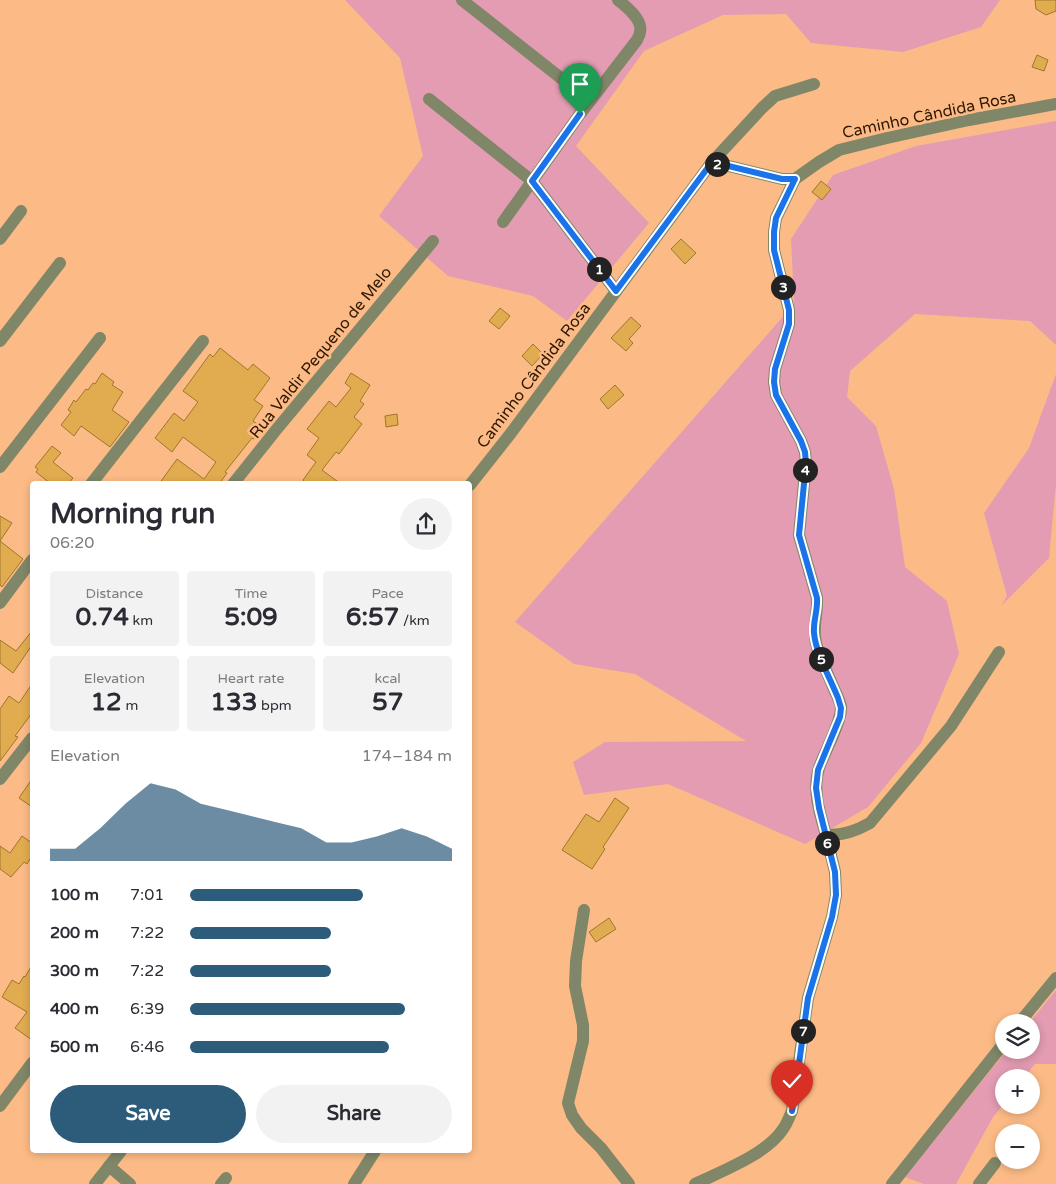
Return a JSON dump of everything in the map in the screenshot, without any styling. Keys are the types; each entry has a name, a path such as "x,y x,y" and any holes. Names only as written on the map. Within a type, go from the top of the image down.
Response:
{"street":[{"path":"462,0 590,101"},
{"path":"503,222 590,101 638,40 641,31 638,20 618,0"},
{"name":"Caminho Cândida Rosa","path":"472,482 511,433 712,162 775,96 814,84"},
{"path":"429,99 532,181 616,291"},
{"name":"Caminho Cândida Rosa","path":"795,179 839,150 969,120 1056,104"},
{"path":"695,1184 761,1150 784,1128 792,1111 808,998 832,917 836,895 835,872 816,788 818,770 840,717 841,708 815,642 814,630 818,607 817,598 799,535 806,463 805,452 776,395 774,382 775,369 789,324 789,310 774,250 774,232 776,218 795,179 782,179 712,162"},
{"path":"0,240 21,212"},
{"name":"Rua Valdir Pequeno de Melo","path":"235,481 433,241"},
{"path":"0,341 60,263"},
{"path":"0,467 100,338"},
{"path":"93,481 203,341"},
{"path":"0,603 30,563"},
{"path":"826,835 840,835 857,830 870,823 952,726 999,652"},
{"path":"0,779 30,741"},
{"path":"584,910 576,961 575,986 583,1025 583,1041 568,1103 572,1115 581,1128 601,1148 628,1184"},
{"path":"1027,1014 1056,978"},
{"path":"892,1184 995,1054"},
{"path":"0,1106 30,1066"},
{"path":"96,1184 119,1153"},
{"path":"354,1184 375,1153"},
{"path":"979,1184 995,1163"},
{"path":"109,1166 130,1184"}],"shaded area":[{"path":"345,0 1000,0 981,27 903,52 811,43 786,14 723,15 644,51 576,146 649,223 567,321 533,296 448,276 379,216 423,156 400,58"},
{"path":"1056,121 1056,345 1030,321 915,314 850,371 847,397 876,426 894,489 905,567 947,601 959,654 921,743 868,807 805,844 668,784 584,795 573,762 605,742 746,741 635,674 574,664 515,622 794,304 791,239 833,175 916,146"},
{"path":"1056,374 1056,484 1049,558 1001,606 1007,596 984,513 1029,448"},
{"path":"1056,990 1056,1064 1035,1064 1031,1069 995,1069 996,1114 956,1184 924,1184 905,1177 1000,1059 1040,1059 1040,1014 1036,1014"}],"building":[{"path":"1035,0 1056,0 1056,11 1046,15 1036,9"},
{"path":"1037,55 1048,60 1044,71 1032,67"},
{"path":"821,181 831,189 822,200 812,192"},
{"path":"681,239 696,253 685,264 671,249"},
{"path":"500,308 510,316 499,329 489,321"},
{"path":"631,317 641,326 629,339 633,343 626,351 611,338"},
{"path":"533,344 543,354 532,366 522,356"},
{"path":"220,348 248,370 253,364 270,378 254,400 263,406 253,421 262,427 225,472 227,473 221,481 161,481 177,459 204,479 216,462 183,437 172,452 155,438 174,413 184,421 198,402 183,391 210,354 213,357"},
{"path":"102,373 114,382 112,385 123,392 112,410 129,422 110,447 81,426 74,436 61,425 71,412 68,410 74,400 76,402 86,389 88,390 93,383 95,384"},
{"path":"351,373 370,385 360,401 364,404 354,417 362,424 339,454 336,452 322,470 337,481 304,481 316,462 307,455 319,438 307,429 329,401 336,407 351,388 345,383"},
{"path":"615,385 624,395 608,409 600,399"},
{"path":"397,414 398,425 386,427 385,416"},
{"path":"52,446 61,453 53,462 73,478 70,481 47,481 36,472 38,469 35,467"},
{"path":"0,516 12,523 0,541"},
{"path":"0,541 23,559 2,587 0,585"},
{"path":"30,634 30,648 13,673 0,663 0,640 16,651"},
{"path":"30,687 30,716 15,736 18,737 0,761 0,709 9,696 19,703"},
{"path":"30,782 30,806 19,798"},
{"path":"615,798 629,808 603,847 605,849 592,869 562,850 586,814 599,822"},
{"path":"22,836 30,842 30,859 27,864 24,862 11,877 0,869 0,846 10,853"},
{"path":"609,918 616,929 596,942 589,932"},
{"path":"30,968 30,1039 15,1028 27,1012 2,997 12,980 19,984"}],"route":[{"path":"580,114 532,181 616,291 712,162 782,179 795,179 776,218 774,232 774,250 789,310 789,324 775,369 774,382 776,395 805,452 806,463 799,535 817,598 818,607 814,630 815,642 841,708 840,717 818,770 816,788 835,872 836,895 832,917 808,998 792,1111"}]}
